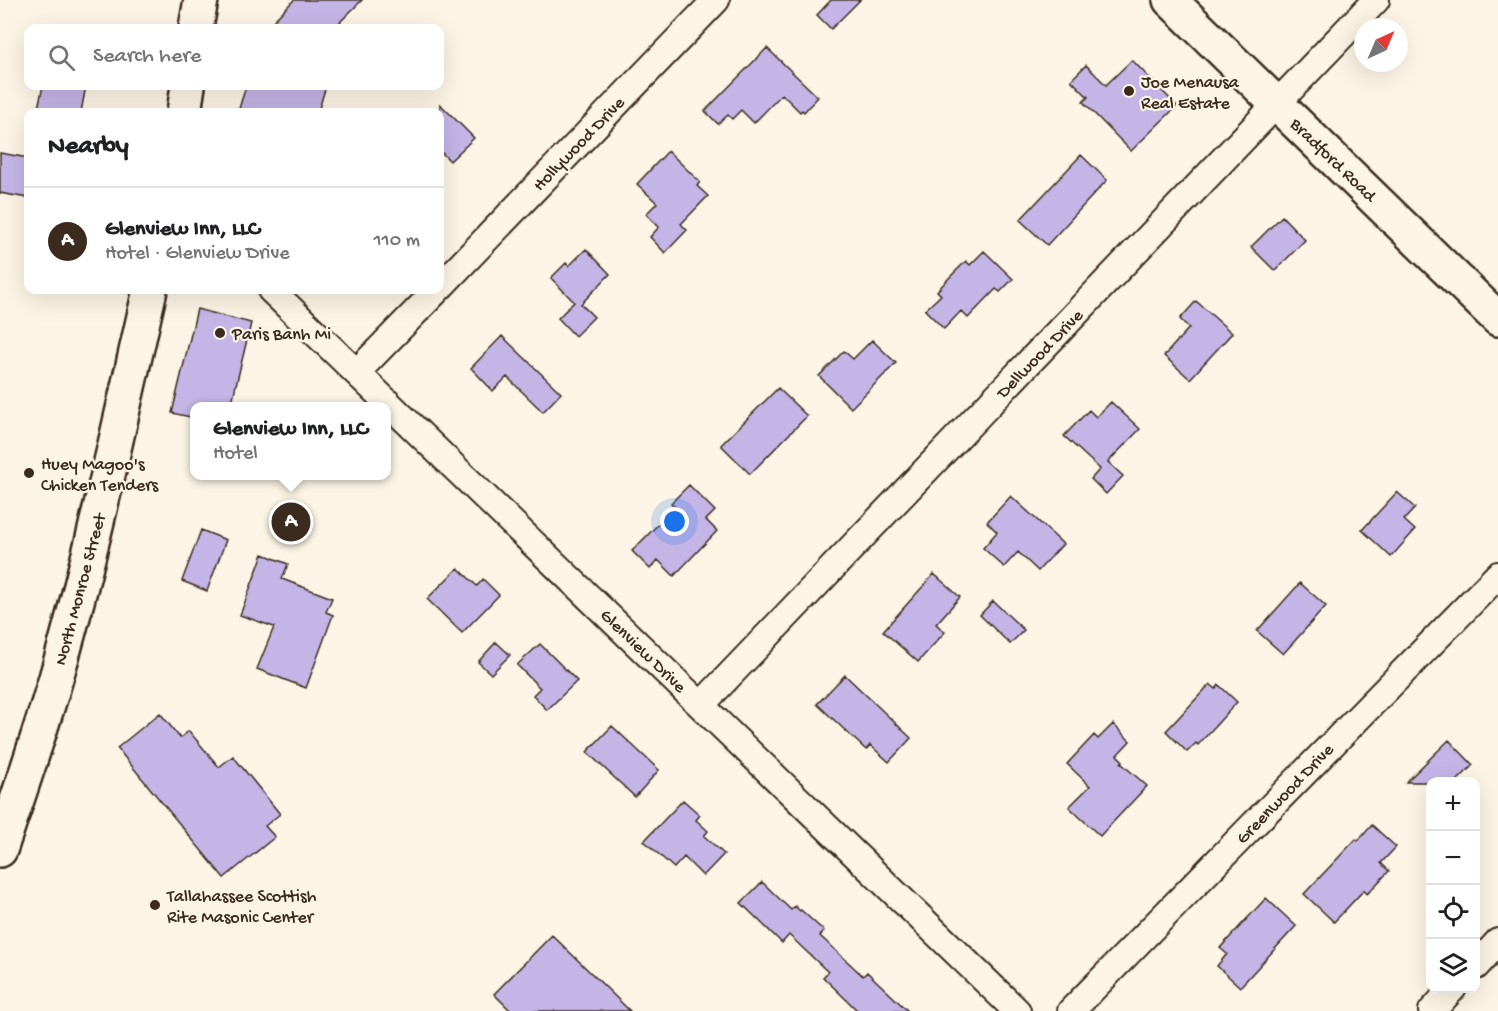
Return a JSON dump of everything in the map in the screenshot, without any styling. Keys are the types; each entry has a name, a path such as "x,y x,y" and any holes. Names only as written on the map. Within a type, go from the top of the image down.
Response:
{"main road":[{"path":"197,24 201,0"},
{"name":"Bradford Road","path":"1170,0 1498,319"},
{"path":"185,108 188,90"},
{"name":"North Monroe Street","path":"0,850 55,682 96,529 149,294"}],"street":[{"name":"Hollywood Drive","path":"444,282 716,0"},
{"name":"Dellwood Drive","path":"701,705 1376,0"},
{"name":"Glenview Drive","path":"275,294 388,402"},
{"name":"Hollywood Drive","path":"357,372 432,294"},
{"name":"Glenview Drive","path":"391,405 1017,1011"},
{"name":"Greenwood Drive","path":"1071,1011 1498,575"},
{"path":"1480,962 1498,942"},
{"path":"1432,1011 1448,993"}],"building":[{"path":"294,0 362,0 338,24 270,24"},
{"path":"831,0 860,0 831,29 817,15"},
{"path":"767,48 818,97 804,112 802,110 800,112 782,94 754,123 741,110 732,119 728,115 718,124 705,111"},
{"path":"1132,60 1177,106 1131,151 1083,102 1088,97 1071,80 1086,65 1106,85"},
{"path":"42,90 85,90 82,108 38,108"},
{"path":"245,90 325,90 319,108 239,108"},
{"path":"444,108 474,138 450,161 444,155"},
{"path":"668,151 700,182 697,186 708,196 681,224 687,230 665,253 650,237 659,227 646,214 657,203 637,184"},
{"path":"0,153 24,157 24,197 0,193"},
{"path":"1081,155 1107,180 1047,245 1020,220"},
{"path":"1282,216 1305,240 1275,271 1251,247"},
{"path":"586,249 610,274 581,304 594,317 575,336 558,318 574,302 551,278 566,263 569,266"},
{"path":"984,251 1013,279 1000,292 996,289 968,318 961,311 944,329 925,310 941,295 937,291 966,261 970,265"},
{"path":"1196,301 1232,333 1190,379 1164,356 1189,328 1180,319"},
{"path":"197,309 251,323 232,402 190,402 190,417 172,413"},
{"path":"502,336 561,393 543,412 507,377 493,391 471,368"},
{"path":"872,340 896,363 851,408 819,376 844,351 853,359"},
{"path":"778,388 807,416 750,474 721,445"},
{"path":"1111,402 1140,429 1108,462 1123,476 1106,494 1091,479 1100,469 1064,436 1089,410 1096,417"},
{"path":"689,485 715,511 706,520 717,531 674,576 658,560 650,569 632,551 675,507 671,503"},
{"path":"1397,492 1415,508 1404,520 1415,530 1391,557 1362,530"},
{"path":"1011,496 1063,544 1038,571 1018,552 1004,567 983,548 997,532 987,522"},
{"path":"201,530 226,540 207,591 182,581"},
{"path":"263,554 288,564 282,579 332,598 326,612 333,615 306,688 257,669 274,627 240,615"},
{"path":"458,568 477,586 483,579 499,595 462,633 427,599"},
{"path":"934,574 960,597 936,624 945,632 918,662 883,631"},
{"path":"1300,583 1326,606 1283,654 1257,631"},
{"path":"993,601 1024,630 1010,644 980,615"},
{"path":"496,642 510,655 491,674 478,662"},
{"path":"540,644 577,681 547,710 533,695 540,688 517,665"},
{"path":"845,675 911,738 889,762 870,745 866,750 817,704"},
{"path":"1210,684 1216,689 1219,685 1237,702 1198,745 1196,743 1187,752 1166,731"},
{"path":"160,713 180,738 189,731 219,767 233,756 280,814 265,826 275,837 224,878 117,748"},
{"path":"1113,724 1130,741 1117,755 1123,761 1121,763 1147,786 1100,836 1069,807 1090,786 1067,764 1094,735 1098,739"},
{"path":"612,726 659,770 635,797 587,752"},
{"path":"1449,740 1473,765 1461,777 1426,777 1426,782 1406,782"},
{"path":"683,800 700,815 696,820 708,831 704,836 724,854 703,876 684,857 674,868 644,841"},
{"path":"1372,825 1396,847 1381,863 1389,871 1367,894 1364,890 1334,922 1304,894"},
{"path":"762,882 791,910 795,906 801,910 824,931 820,936 863,976 867,972 908,1011 858,1011 823,977 828,972 789,935 782,943 741,903"},
{"path":"1266,898 1296,926 1240,987 1217,966 1227,954 1220,948"},
{"path":"552,935 630,1011 511,1011 494,994"}],"place":[{"name":"Joe Menausa Real Estate","path":"1129,91"},
{"name":"Paris Banh Mi","path":"220,333"},
{"name":"Huey Magoo's Chicken Tenders","path":"29,473"},
{"name":"Glenview Inn, LLC","path":"291,522"},
{"name":"Tallahassee Scottish Rite Masonic Center","path":"155,905"}]}
